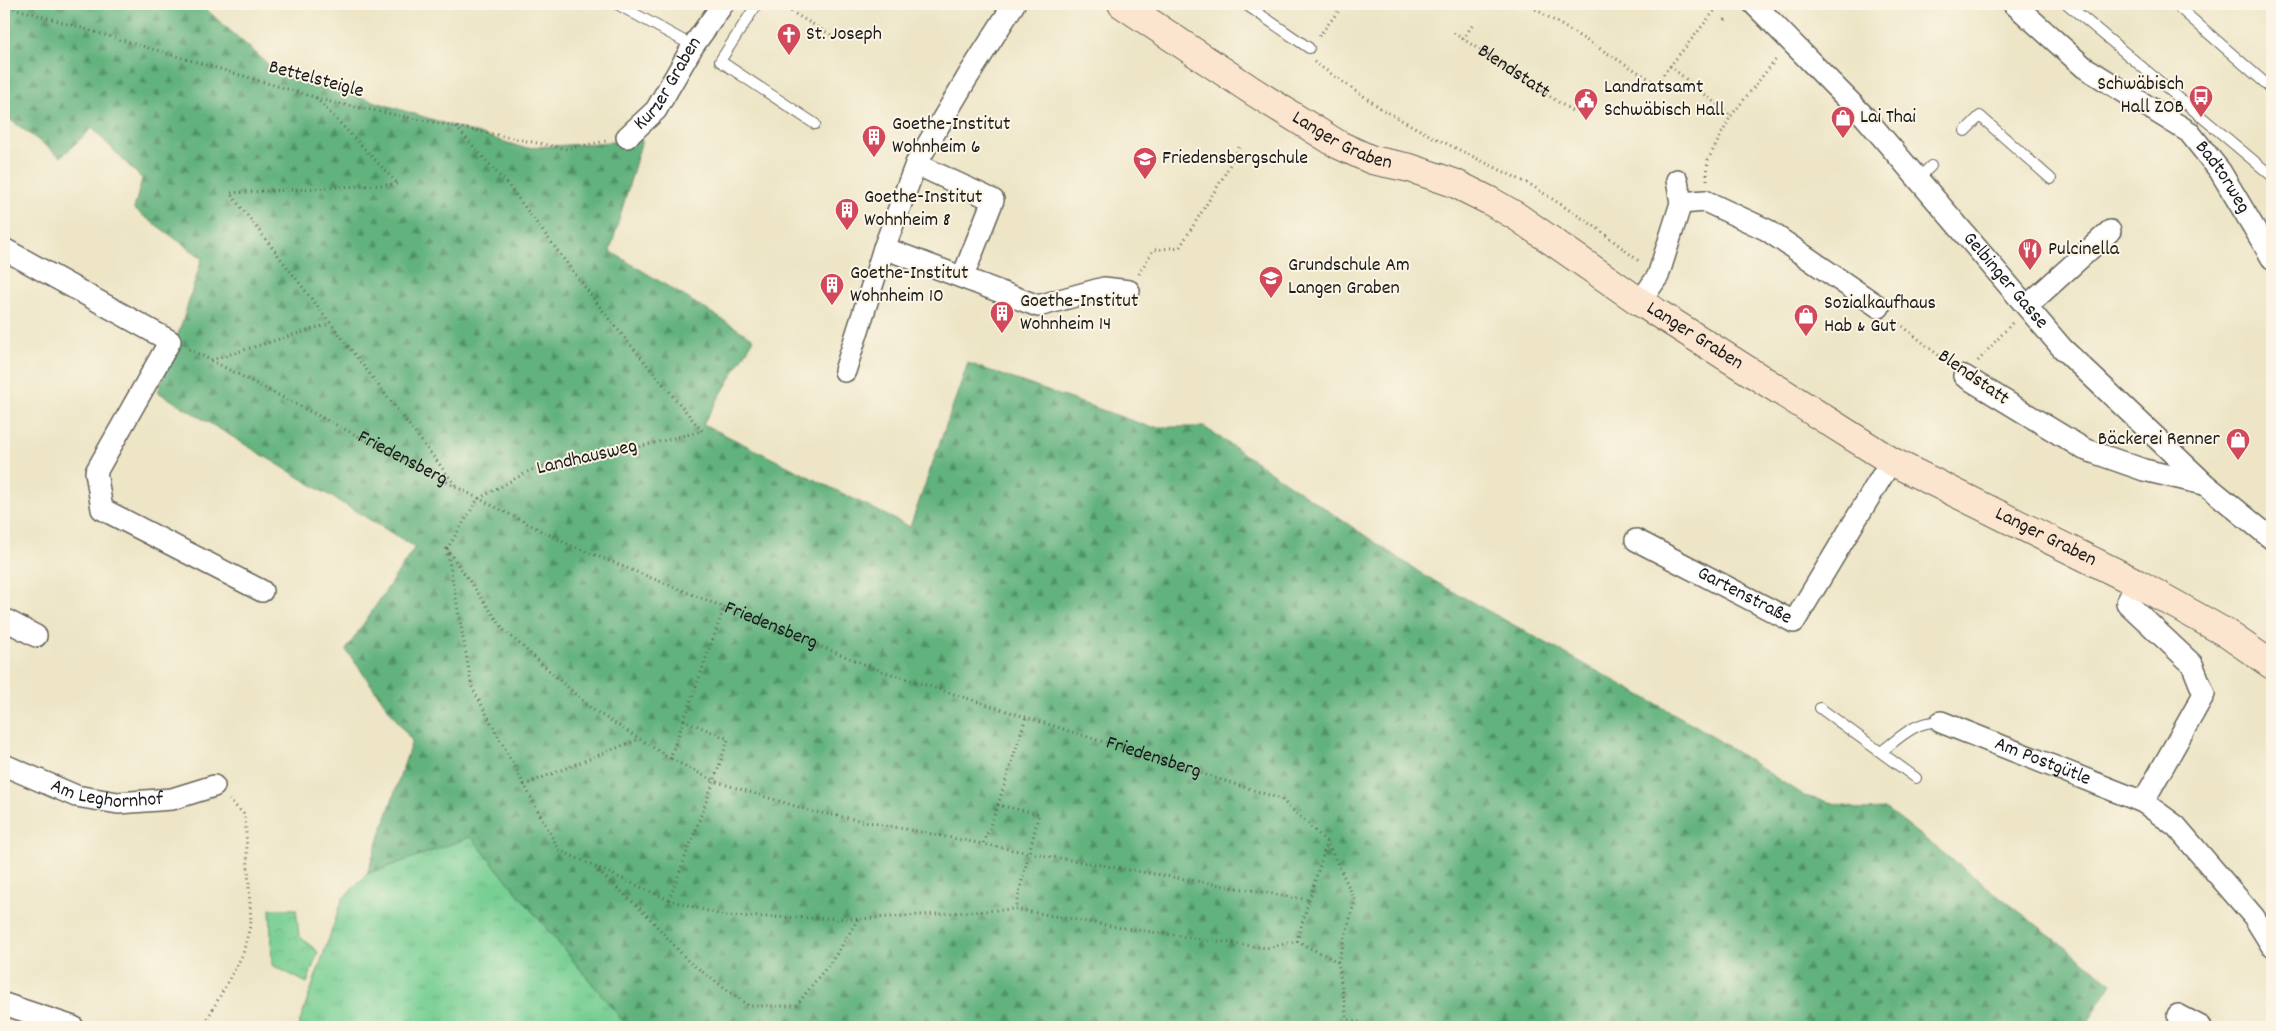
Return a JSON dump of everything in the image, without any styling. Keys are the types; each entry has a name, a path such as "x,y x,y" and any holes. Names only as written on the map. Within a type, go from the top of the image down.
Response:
{"main road":[{"name":"Langer Graben","path":"1122,4 1254,92 1339,145 1372,160 1410,168 1454,184 1490,201 1516,216 1640,302 1891,461 2137,584 2226,633 2272,665"}],"street":[{"name":"Kurzer Graben","path":"627,137 656,110 693,46 722,4"},
{"path":"845,371 884,248 916,164 1014,4"},
{"name":"Gelbinger Gasse","path":"1754,4 1865,117 1925,173 2027,306 2062,348 2204,484 2272,539"},
{"name":"Badtorweg","path":"2014,4 2084,67 2189,132 2220,171 2272,258"},
{"path":"916,164 993,200 963,276"},
{"path":"1640,302 1658,276 1681,204 1677,180"},
{"path":"1681,204 1706,201 1767,230 1879,307"},
{"path":"2027,306 2110,231"},
{"path":"884,248 963,276 1038,306 1104,288 1129,291"},
{"path":"4,249 170,341 96,472 102,509 262,591"},
{"name":"Blendstatt","path":"1964,376 2084,449 2144,470 2204,484"},
{"name":"Gartenstraße","path":"1636,540 1794,622 1891,461"},
{"path":"2137,584 2128,603 2192,664 2204,694 2143,802"},
{"path":"4,619 36,636"},
{"name":"Am Postgütle","path":"1941,722 2143,802 2176,826 2254,917 2272,946"},
{"name":"Am Leghornhof","path":"4,765 76,796 118,803 172,799 214,786"},
{"path":"4,1004 73,1027"},
{"path":"2178,1015 2200,1027"}],"lane":[{"path":"617,4 693,46"},
{"path":"756,4 720,61 815,124"},
{"path":"1246,4 1309,48"},
{"path":"2067,4 2272,176"},
{"path":"2175,4 2272,90"},
{"path":"1965,131 1980,116 2051,179"},
{"path":"1820,708 1916,778"},
{"path":"1881,752 1910,730 1924,723 1941,722"}],"path":[{"path":"778,4 838,39"},
{"path":"1344,4 1304,55 1385,111 1431,136 1531,185 1597,228 1658,276"},
{"path":"1527,4 1655,85 1722,4 1727,7 1729,4"},
{"name":"Bettelsteigle","path":"4,5 316,98 567,149 627,137"},
{"path":"1463,39 1474,23"},
{"name":"Blendstatt","path":"1454,33 1572,111"},
{"path":"1706,201 1708,160 1731,116 1790,42"},
{"path":"1670,66 1731,116"},
{"path":"316,98 398,184 230,193 329,324 458,488"},
{"name":"Landhausweg","path":"456,127 508,185 609,319 702,431 602,456 531,470 478,499"},
{"path":"1129,291 1153,250 1180,247 1221,181 1241,144"},
{"path":"1964,376 2027,306"},
{"name":"Blendstatt","path":"1879,307 1964,376"},
{"path":"211,360 329,324"},
{"name":"Friedensberg","path":"170,341 211,360 565,543 879,670 1281,799 1327,842 1355,900 1338,962"},
{"path":"478,499 447,549 472,687 559,850 669,900 725,916 859,919 1015,909 1116,928 1267,948 1297,941 1338,962 1348,1019 1375,1027"},
{"path":"447,549 504,630 592,709 670,758 714,781 811,811 1029,853 1309,900"},
{"path":"670,758 724,608"},
{"path":"983,844 998,805 1026,717"},
{"path":"669,900 728,739 684,720"},
{"path":"524,785 639,739"},
{"path":"203,1027 242,954 251,922 245,815 214,786"},
{"path":"998,805 1040,814 1015,909"},
{"path":"1297,941 1327,842"},
{"path":"593,866 646,914 688,961 748,1006 796,1006 836,955 859,919"}],"green space":[{"path":"4,4 200,4 276,71 524,148 642,140 610,251 754,339 703,424 910,527 968,363 1150,427 1204,427 1425,576 1698,727 1804,796 1862,810 1886,809 2112,983 2085,1027 628,1027 471,837 367,874 412,741 346,650 415,547 158,392 202,258 134,209 142,179 92,128 61,157 4,115"},
{"path":"471,836 628,1027 298,1027 343,898 367,874"},
{"path":"270,909 296,909 299,936 318,952 307,983 272,965"}],"place":[{"name":"St. Joseph","path":"789,56"},
{"name":"Schwäbisch Hall ZOB","path":"2201,118"},
{"name":"Landratsamt Schwäbisch Hall","path":"1586,121"},
{"name":"Lai Thai","path":"1843,139"},
{"name":"Goethe-Institut Wohnheim 6","path":"874,158"},
{"name":"Friedensbergschule","path":"1145,180"},
{"name":"Goethe-Institut Wohnheim 8","path":"847,231"},
{"name":"Pulcinella","path":"2030,271"},
{"name":"Grundschule Am Langen Graben","path":"1271,299"},
{"name":"Goethe-Institut Wohnheim 10","path":"832,306"},
{"name":"Goethe-Institut Wohnheim 14","path":"1002,334"},
{"name":"Sozialkaufhaus Hab & Gut","path":"1806,337"},
{"name":"Bäckerei Renner","path":"2238,461"}]}
